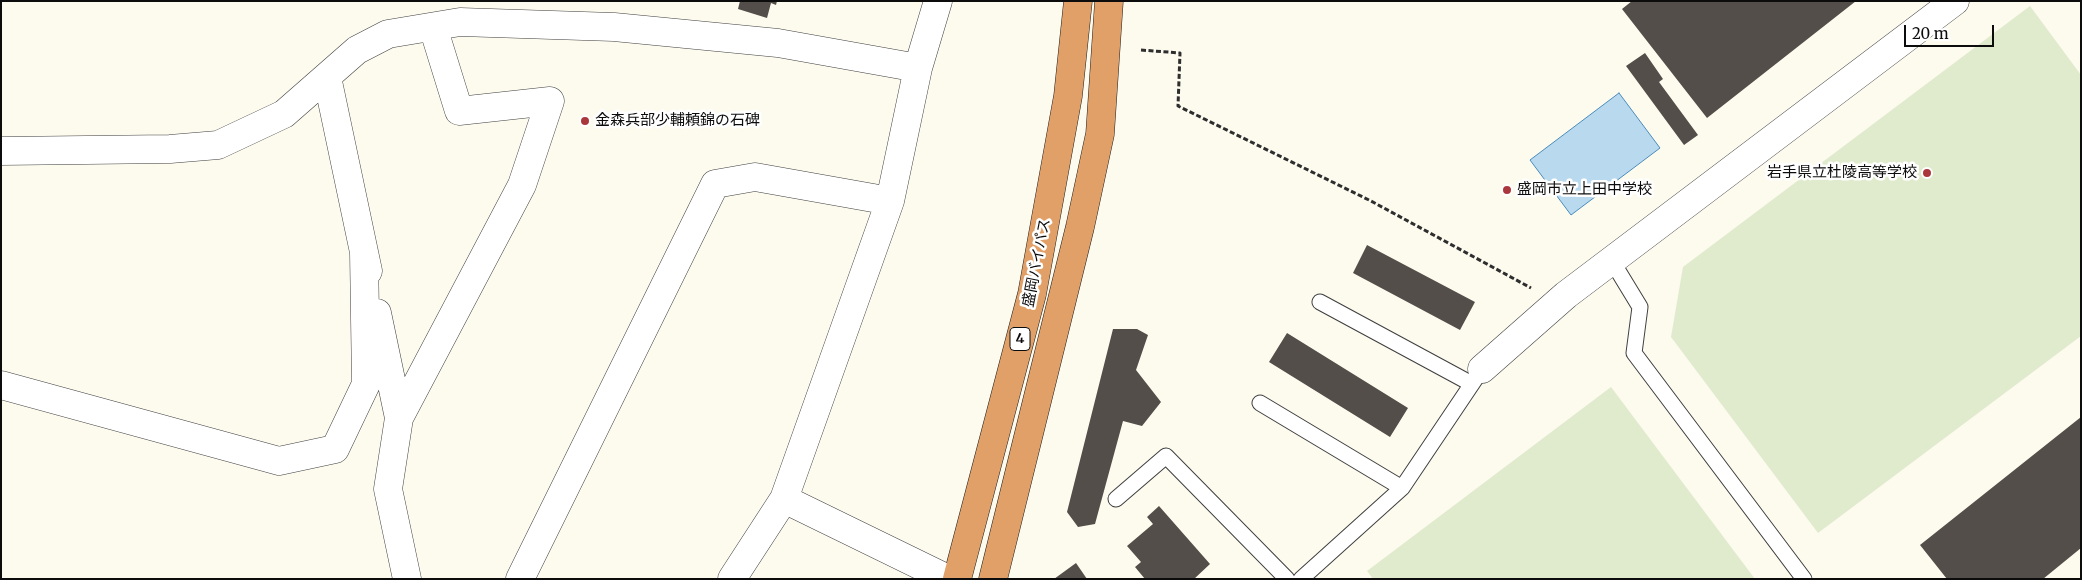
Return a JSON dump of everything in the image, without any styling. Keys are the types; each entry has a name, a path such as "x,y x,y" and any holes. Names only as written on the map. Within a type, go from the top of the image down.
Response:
{"highway":[{"name":"盛岡バイパス","path":"957,579 1032,294 1068,96 1078,1"},
{"name":"4","path":"993,579 1042,388 1098,143 1109,1"}],"street":[{"path":"732,579 784,499 890,201 918,68 938,1"},
{"path":"1476,376 1558,302 1955,1"},
{"path":"1,151 170,149 218,145 284,114 357,50 388,34 460,22 614,27 778,43 918,68"},
{"path":"407,579 388,489 399,418 522,185 550,101 459,111 433,27"},
{"path":"326,77 399,418"},
{"path":"520,579 715,184 755,177 890,201"},
{"path":"1,385 279,461 335,449 366,384 364,252"},
{"path":"784,499 948,579"}],"lane":[{"path":"1612,261 1640,307 1634,353 1804,579"},
{"path":"1301,579 1402,488 1476,376 1320,302"},
{"path":"1260,403 1402,488"},
{"path":"1116,499 1166,456 1286,579"}],"path":[{"path":"1140,50 1180,53 1178,106 1371,201 1558,302"}],"green space":[{"name":"岩手県立杜陵高等学校","path":"2030,6 2081,75 2081,336 1818,533 1671,337 1683,267"},
{"path":"1611,387 1755,579 1373,579 1367,571"}],"water":[{"path":"1619,93 1660,148 1571,215 1530,160"}],"building":[{"path":"740,1 777,1 776,5 771,3 767,18 738,9"},
{"path":"1632,1 1856,1 1707,118 1622,9"},
{"path":"1645,53 1663,79 1659,82 1698,135 1684,145 1626,66"},
{"path":"1367,245 1475,302 1460,330 1353,273"},
{"path":"1113,329 1137,329 1148,335 1136,370 1161,402 1142,426 1123,421 1095,524 1078,527 1067,512"},
{"path":"1287,333 1408,408 1390,437 1269,362"},
{"path":"2081,417 2081,548 2043,579 1947,579 1920,545"},
{"path":"1159,506 1210,564 1194,579 1145,579 1135,567 1141,562 1127,546 1153,524 1147,517"},
{"path":"1076,563 1087,579 1054,579"}],"place":[{"name":"金森兵部少輔頼錦の石碑","path":"585,121"},
{"name":"岩手県立杜陵高等学校","path":"1927,173"},
{"name":"盛岡市立上田中学校","path":"1507,190"}]}
